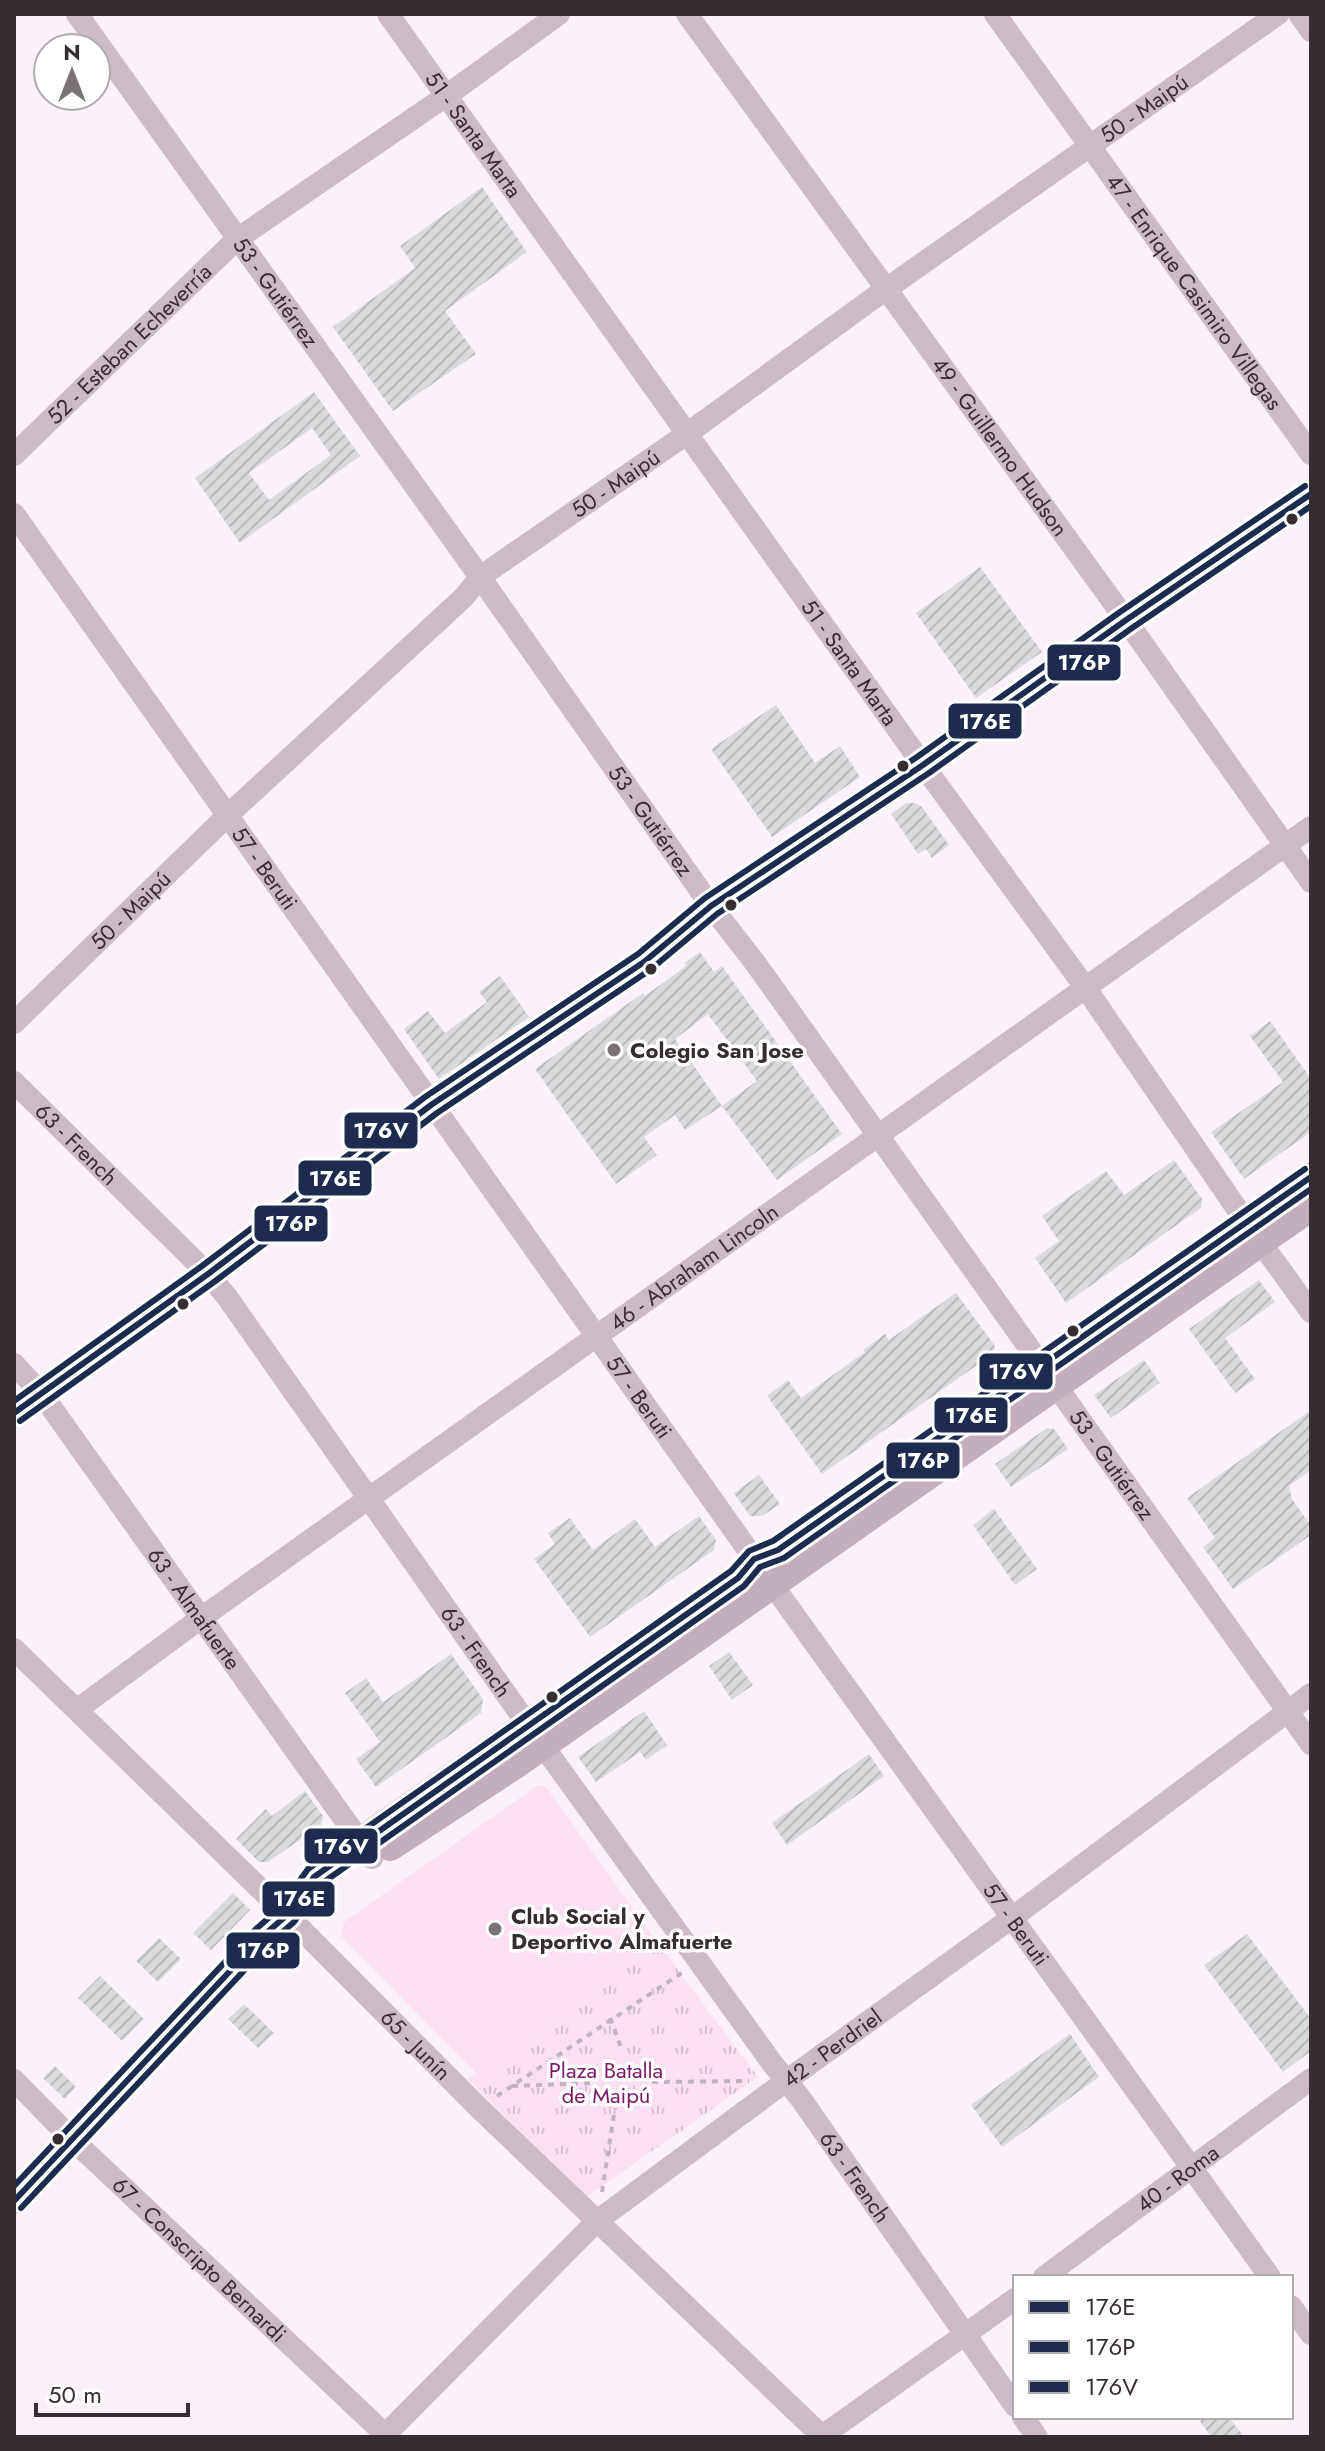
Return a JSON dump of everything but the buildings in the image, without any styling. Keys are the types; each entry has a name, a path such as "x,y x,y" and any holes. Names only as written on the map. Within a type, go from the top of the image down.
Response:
{"main road":[{"path":"287,1915 314,1877 367,1850 535,1735 772,1584 1049,1375 1253,1232 1311,1177"},
{"path":"1253,1232 1311,1206"},
{"path":"535,1735 738,1578 754,1559 778,1550 1049,1375"}],"street":[{"name":"53 - Gutiérrez","path":"77,14 1311,1744"},
{"name":"51 - Santa Marta","path":"388,14 923,765 1085,987 1311,1312"},
{"name":"52 - Esteban Echeverría","path":"14,455 237,239 446,96 559,14"},
{"name":"49 - Guillermo Hudson","path":"687,14 1126,620 1311,882"},
{"name":"47 - Enrique Casimiro Villegas","path":"995,14 1311,454"},
{"name":"50 - Maipú","path":"14,1023 228,815 464,597 480,577 1278,14"},
{"path":"1299,14 1311,31"},
{"path":"14,1413 208,1274 431,1105 644,962 711,906 923,765 1126,620 1311,494"},
{"name":"57 - Beruti","path":"14,514 754,1559 1269,2275"},
{"name":"46 - Abraham Lincoln","path":"78,1709 201,1618 1311,827"},
{"name":"63 - French","path":"14,1082 208,1274 227,1297 535,1735 786,2081 1013,2403"},
{"name":"63 - Almafuerte","path":"14,1364 41,1393 367,1850"},
{"name":"65 - Junín","path":"14,1649 287,1915 479,2108 823,2436"},
{"name":"42 - Perdriel","path":"385,2436 597,2221 1013,1917 1311,1694"},
{"path":"14,2201 263,1936 287,1915"},
{"name":"40 - Roma","path":"1047,2275 1311,2079"},
{"name":"67 - Conscripto Bernardi","path":"14,2080 73,2140 385,2436"},
{"path":"823,2436 1013,2300"},
{"path":"1293,2309 1311,2334"},
{"path":"1024,2419 1037,2437"}],"path":[{"path":"479,2108 698,1962"},
{"path":"610,2018 622,2050"},
{"path":"652,2082 786,2081"},
{"path":"511,2086 594,2083"},
{"path":"597,2221 615,2108"}],"green space":[{"name":"Club Social y Deportivo Almafuerte","path":"538,1785 546,1787 659,1945 476,2073 341,1936 344,1922"},
{"name":"Plaza Batalla de Maipú","path":"659,1945 758,2077 585,2198 468,2079"}],"transit line":[{"name":"176V","path":"14,1401 202,1266 425,1097 638,954 705,898 917,757 1120,612 1305,486"},
{"name":"176E","path":"14,1413 208,1274 431,1105 644,962 711,906 923,765 1126,620 1311,494"},
{"name":"176P","path":"20,1421 214,1282 437,1113 650,970 717,914 929,773 1132,628 1311,506"},
{"name":"176V","path":"14,2186 256,1929 280,1908 308,1869 731,1571 749,1551 773,1541 1305,1169"},
{"name":"176E","path":"14,2201 263,1936 287,1915 314,1877 738,1578 754,1559 778,1550 1311,1177"},
{"name":"176P","path":"21,2208 270,1943 294,1922 321,1884 744,1586 760,1567 784,1558 1311,1189"}],"place":[{"name":"Colegio San Jose","path":"614,1050"},
{"name":"Club Social y Deportivo Almafuerte","path":"495,1929"}]}
